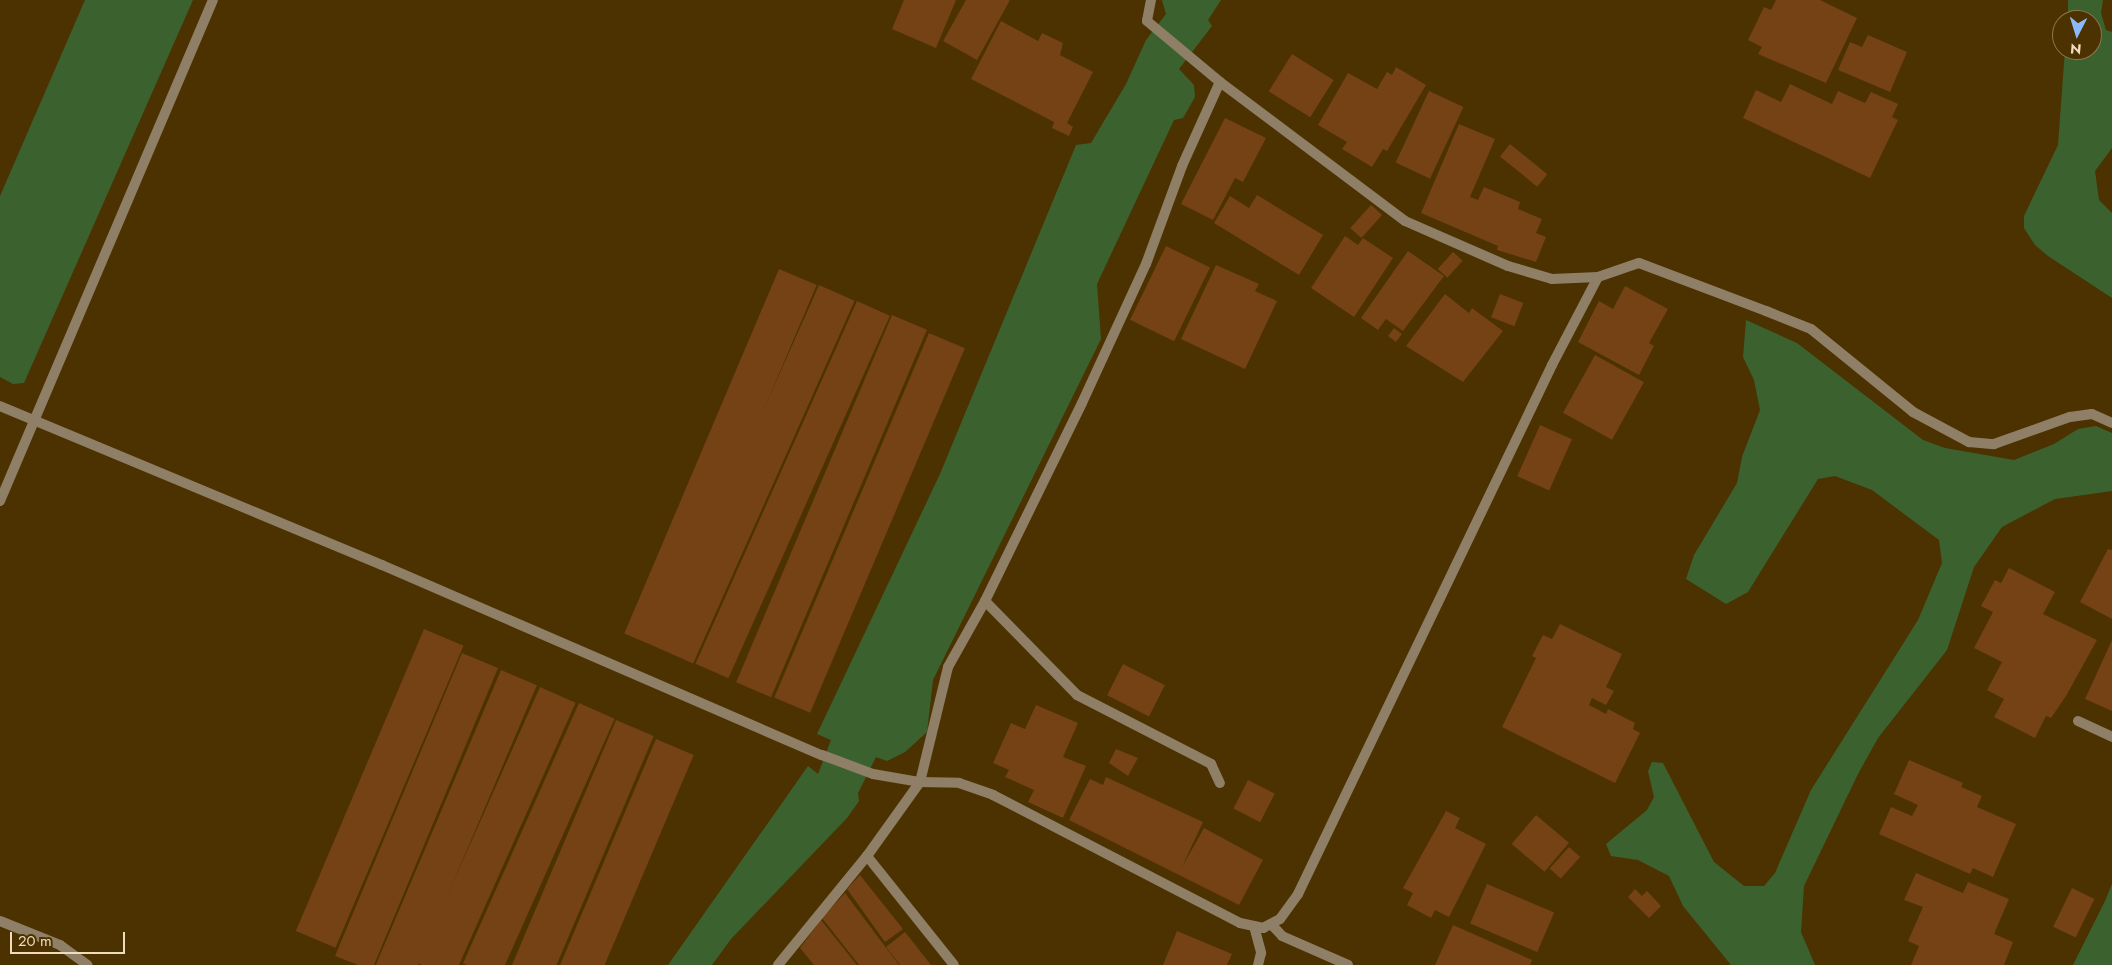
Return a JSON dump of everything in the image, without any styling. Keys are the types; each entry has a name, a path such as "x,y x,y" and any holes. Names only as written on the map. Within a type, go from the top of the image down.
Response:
{"street":[{"path":"0,501 213,0"},
{"path":"1151,0 1147,22 1204,70 1404,220 1508,266 1552,279 1598,277 1639,263 1811,329 1913,412 1969,442 1994,444 2070,417 2092,414 2112,422"},
{"path":"778,965 867,856 920,782 948,668 985,601 1146,264 1182,166 1220,82"},
{"path":"0,406 34,418 822,755 873,774 920,782 960,783 993,795 1240,923 1263,928 1280,919 1298,894 1552,365 1598,277"},
{"path":"985,601 1078,695 1211,764 1220,783"},
{"path":"2078,721 2112,737"},
{"path":"867,856 954,965"},
{"path":"0,921 60,945 88,965"},
{"path":"1271,924 1282,936 1348,965"},
{"path":"1254,926 1261,953 1258,965"}],"shaded area":[{"path":"85,0 193,0 24,383 13,384 0,377 0,196"},
{"path":"1162,0 1221,0 1208,20 1212,26 1179,69 1194,85 1195,97 1183,118 1174,120 1097,284 1101,339 933,680 927,732 905,752 887,761 876,757 858,793 859,801 847,818 731,939 712,965 668,965 808,766 818,774 831,740 817,734 940,474 1076,145 1091,143 1126,84 1146,40 1166,14"},
{"path":"2068,0 2103,0 2101,10 2068,10"},
{"path":"2102,16 2106,30 2112,32 2112,148 2095,171 2099,200 2112,213 2112,298 2048,256 2035,245 2024,228 2024,216 2058,145 2064,60 2102,60"},
{"path":"1746,320 1797,343 1923,440 1945,448 2014,460 2054,444 2078,429 2096,426 2112,433 2112,491 2055,499 2002,527 1974,567 1947,650 1878,738 1858,774 1804,886 1801,932 1815,965 1731,965 1683,906 1669,876 1638,860 1611,856 1606,844 1647,810 1654,797 1648,771 1652,762 1663,763 1714,862 1744,886 1764,886 1775,873 1811,790 1918,620 1942,563 1939,540 1872,490 1835,476 1818,479 1748,592 1726,604 1686,579 1694,555 1737,483 1742,457 1760,410 1754,380 1743,357"},
{"path":"2112,884 2112,965 2073,965 2105,901"}],"building":[{"path":"904,0 956,0 936,48 892,29"},
{"path":"966,0 1010,0 977,60 943,41"},
{"path":"1776,0 1820,0 1857,18 1826,83 1758,54 1762,47 1748,40 1764,7 1771,10"},
{"path":"1001,21 1038,41 1042,33 1063,43 1060,55 1093,72 1067,123 1073,127 1069,136 1052,128 1054,122 971,79"},
{"path":"1868,35 1907,52 1890,92 1838,70 1850,42 1862,47"},
{"path":"1292,54 1334,80 1310,117 1269,91"},
{"path":"1396,67 1426,85 1387,151 1383,149 1372,167 1342,149 1347,142 1318,125 1348,73 1377,89 1387,72 1392,75"},
{"path":"1790,84 1832,104 1838,91 1865,103 1871,92 1898,104 1892,117 1898,120 1870,178 1743,118 1756,90 1781,102"},
{"path":"1429,91 1463,107 1430,179 1396,163"},
{"path":"1225,118 1266,138 1243,182 1235,178 1213,220 1181,204"},
{"path":"1459,124 1495,139 1470,197 1478,200 1484,187 1520,202 1518,209 1542,219 1536,233 1546,237 1536,262 1497,250 1498,246 1421,213"},
{"path":"1510,144 1547,174 1537,187 1500,156"},
{"path":"1257,195 1323,235 1299,275 1214,223 1230,196 1249,208"},
{"path":"1371,205 1382,215 1361,238 1350,228"},
{"path":"1345,236 1358,245 1363,238 1393,258 1354,317 1311,288"},
{"path":"1166,246 1210,267 1174,341 1130,320"},
{"path":"1408,251 1444,276 1403,331 1386,319 1378,330 1361,318"},
{"path":"1453,252 1463,261 1447,278 1438,269"},
{"path":"1216,265 1259,284 1255,291 1277,301 1245,369 1181,339"},
{"path":"779,269 817,285 662,650 624,634"},
{"path":"819,285 855,301 693,664 658,648"},
{"path":"1625,286 1668,309 1649,343 1654,346 1639,375 1578,342 1599,301 1613,309"},
{"path":"1445,294 1469,313 1472,308 1503,331 1463,382 1406,346"},
{"path":"1500,294 1523,303 1514,326 1491,317"},
{"path":"857,301 890,316 728,678 696,664"},
{"path":"892,315 927,330 771,697 736,682"},
{"path":"1394,328 1402,334 1396,342 1388,336"},
{"path":"929,333 965,348 810,713 774,698"},
{"path":"1595,355 1644,382 1612,440 1563,413"},
{"path":"1540,425 1572,439 1549,490 1517,476"},
{"path":"2108,549 2112,550 2112,619 2080,602"},
{"path":"2009,568 2055,592 2043,614 2097,640 2066,696 2051,718 2046,716 2035,738 1994,717 2004,699 1987,690 2002,662 1974,648 1993,612 1981,606 1995,580 2001,583"},
{"path":"1560,624 1622,654 1606,687 1614,691 1606,705 1592,698 1589,705 1606,714 1608,709 1635,723 1633,729 1640,733 1615,783 1502,727 1536,658 1532,656 1543,635 1552,639"},
{"path":"424,629 464,646 335,948 296,931"},
{"path":"2112,640 2112,711 2085,699"},
{"path":"462,653 498,668 374,965 358,965 335,956"},
{"path":"1123,664 1165,685 1149,717 1107,695"},
{"path":"501,670 537,685 418,965 376,965"},
{"path":"540,687 576,703 459,965 422,965 417,963"},
{"path":"579,703 615,719 505,965 463,963"},
{"path":"1036,705 1078,723 1063,757 1086,766 1063,818 1028,802 1034,790 1005,777 1009,770 993,763 1011,723 1025,729"},
{"path":"616,720 654,736 557,965 512,965"},
{"path":"656,739 694,755 605,965 560,965"},
{"path":"1116,749 1138,758 1128,776 1109,763"},
{"path":"1909,760 1963,783 1961,787 1982,796 1977,807 2016,824 1993,877 1973,868 1970,874 1879,834 1891,807 1912,816 1918,805 1894,794"},
{"path":"1106,777 1203,822 1182,867 1204,828 1263,860 1239,905 1069,820 1090,779 1103,785"},
{"path":"1248,780 1275,794 1260,822 1233,809"},
{"path":"1446,811 1460,818 1455,828 1486,844 1449,917 1435,910 1431,918 1407,905 1413,893 1403,888"},
{"path":"1536,815 1569,843 1545,872 1512,844"},
{"path":"1569,847 1580,857 1561,879 1550,869"},
{"path":"1916,873 1963,893 1968,882 2009,899 1994,934 2013,942 2004,965 1911,965 1919,946 1908,941 1923,907 1904,900"},
{"path":"860,875 903,929 885,942 847,889"},
{"path":"1487,884 1554,913 1537,952 1470,924"},
{"path":"2072,888 2094,899 2076,938 2053,927"},
{"path":"1635,889 1642,896 1647,891 1661,906 1649,918 1628,897"},
{"path":"845,893 899,965 859,965 822,918"},
{"path":"821,920 857,965 814,965 800,948"},
{"path":"1453,925 1532,960 1530,965 1435,965"},
{"path":"1177,931 1232,954 1227,965 1163,965"},
{"path":"905,932 931,965 900,965 886,947"}]}
